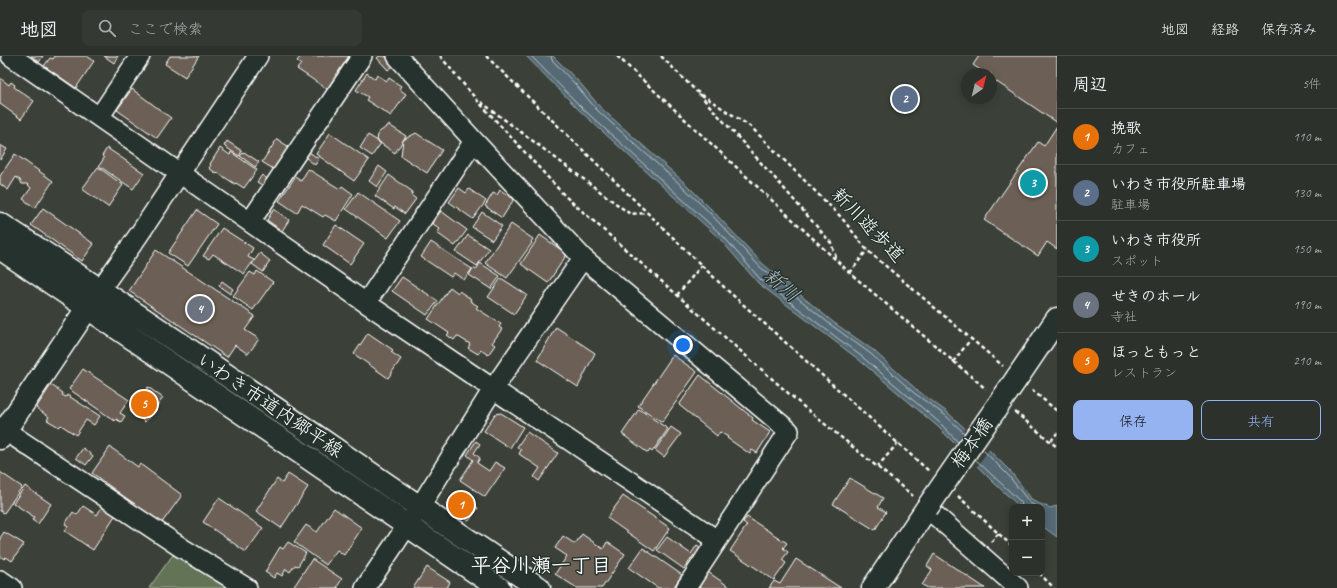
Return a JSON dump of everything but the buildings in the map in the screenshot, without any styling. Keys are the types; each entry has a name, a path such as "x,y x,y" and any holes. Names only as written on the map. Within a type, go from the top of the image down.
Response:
{"street":[{"path":"11,56 100,116 366,303 493,390 718,540"},
{"path":"100,116 140,56"},
{"path":"247,588 2,432 138,236 258,56"},
{"path":"250,222 362,56"},
{"path":"397,56 583,258 789,431 686,588"},
{"path":"366,303 474,141"},
{"name":"いわき市道内郷平線","path":"0,224 100,289 420,508 540,588"},
{"name":"いわき市道内郷平線","path":"0,248 499,588"},
{"path":"365,588 420,508 493,390 583,258"},
{"name":"梅本橋","path":"873,588 1057,319"},
{"path":"927,508 1018,588"},
{"path":"0,580 12,588"}],"path":[{"path":"440,56 476,99 565,196 804,407 927,508"},
{"path":"486,56 727,290 934,475"},
{"path":"617,56 850,273 990,392"},
{"name":"新川遊歩道","path":"661,56 696,91 752,127 841,217 867,250 1057,411"},
{"path":"696,91 781,185 830,243 838,262"},
{"path":"476,99 630,214 648,213"},
{"path":"850,273 867,250"},
{"path":"677,295 702,265"},
{"path":"953,362 971,339"},
{"path":"1014,412 1057,447"},
{"path":"1051,441 1057,433"},
{"path":"877,467 898,443"},
{"path":"957,496 1009,543"},
{"path":"1042,576 1054,588"}],"green space":[{"path":"182,548 247,588 149,588 172,556"}],"water":[{"name":"新川","path":"526,56 553,56 580,83 600,107 686,184 763,264 833,322 873,350 917,390 947,412 1011,472 1033,501 1040,504 1017,504 937,426 858,359 758,283 720,239 579,110"},
{"path":"1045,506 1050,508 1057,506 1057,537 1045,528"}],"pier":[{"path":"966,427 990,448 976,468 954,446"}],"place":[{"name":"いわき市役所駐車場","path":"905,99"},
{"name":"いわき市役所","path":"1033,183"},
{"name":"せきのホール","path":"200,309"},
{"name":"ほっともっと","path":"144,404"},
{"name":"挽歌","path":"461,505"}],"district":[{"name":"平谷川瀬一丁目","path":"541,565"}]}
